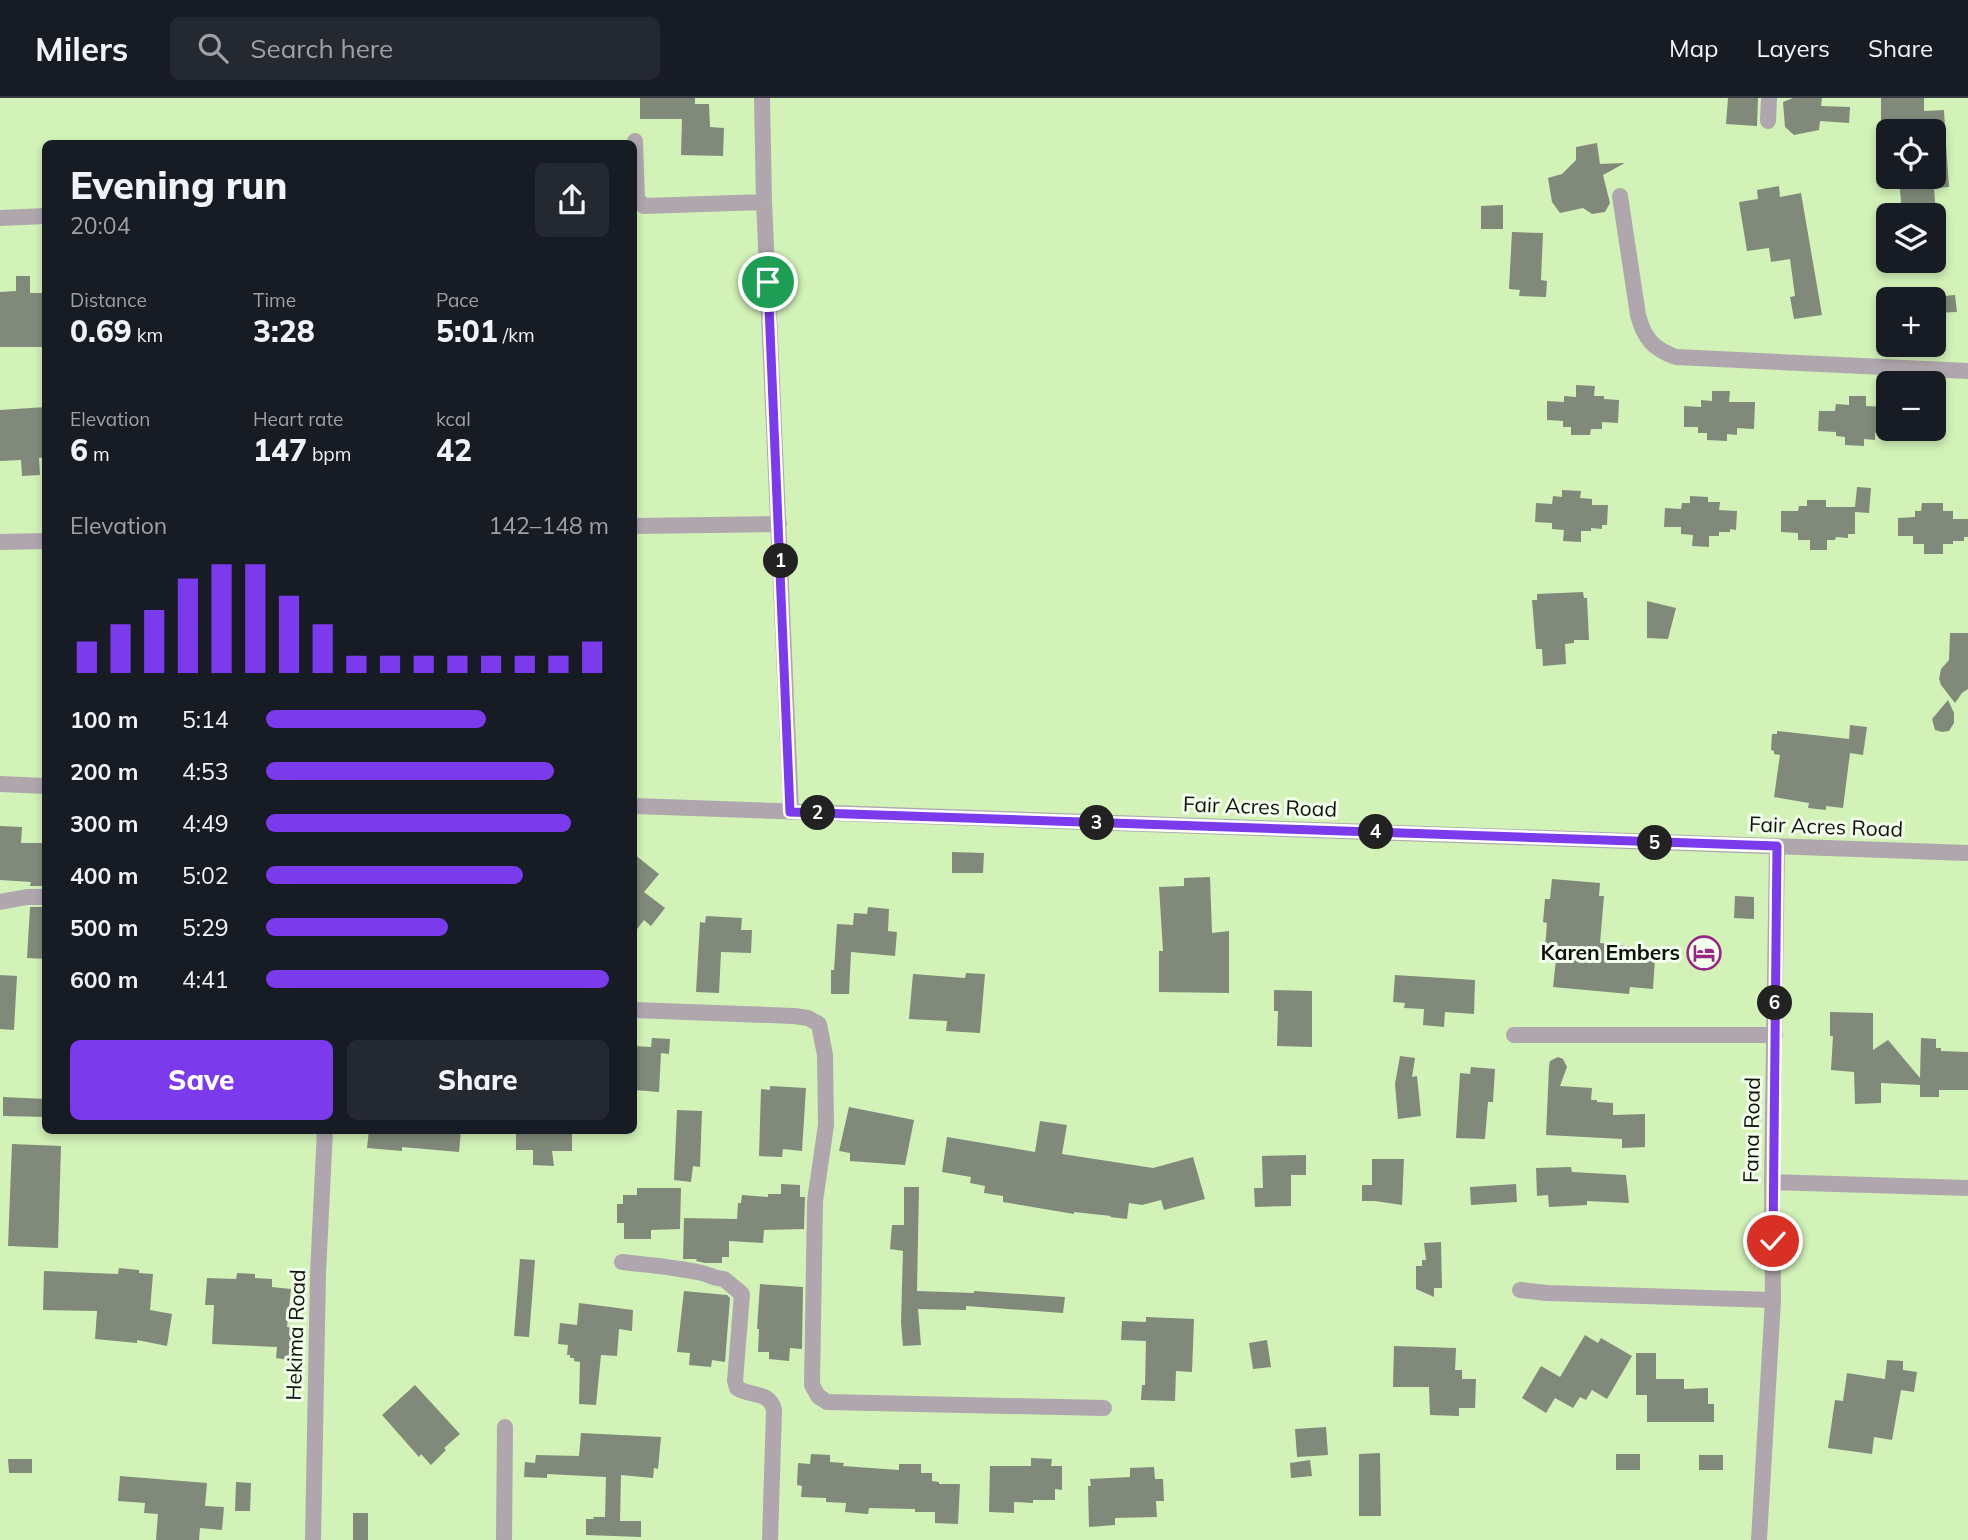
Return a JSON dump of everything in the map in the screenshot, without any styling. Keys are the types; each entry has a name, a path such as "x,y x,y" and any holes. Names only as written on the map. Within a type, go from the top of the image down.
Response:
{"street":[{"path":"762,98 790,812"},
{"path":"1768,121 1769,98"},
{"path":"1620,196 1641,328 1661,352 1688,358 1968,371"},
{"path":"637,202 644,206 764,202"},
{"path":"0,218 42,216"},
{"path":"637,526 779,524"},
{"path":"0,542 42,541"},
{"path":"0,784 42,786"},
{"name":"Fair Acres Road","path":"637,806 1968,853"},
{"name":"Fana Road","path":"1759,1540 1773,1300 1777,846"},
{"path":"0,902 42,897"},
{"path":"637,1010 794,1016 808,1018 819,1024 825,1055 827,1125 815,1201 812,1385 818,1396 827,1402 1104,1408"},
{"path":"1514,1035 1775,1035"},
{"name":"Hekima Road","path":"313,1540 324,1134"},
{"path":"1772,1182 1968,1188"},
{"path":"622,1262 702,1273 724,1279 742,1294 735,1381 737,1388 743,1392 768,1398 774,1410 770,1540"},
{"path":"1520,1290 1773,1300"},
{"path":"504,1540 505,1427"}],"green space":[{"path":"0,98 1968,98 1968,1540 0,1540"}],"building":[{"path":"640,98 695,98 695,104 709,104 710,127 724,128 723,156 681,155 682,119 640,119"},
{"path":"1728,98 1758,98 1757,126 1726,124"},
{"path":"1793,98 1822,98 1821,106 1850,107 1849,123 1820,121 1819,130 1794,135 1785,127 1783,102"},
{"path":"1881,98 1924,98 1924,111 1944,110 1944,119 1881,119"},
{"path":"1597,143 1600,164 1625,163 1603,175 1610,203 1605,212 1592,214 1583,208 1560,213 1552,202 1548,178 1562,174 1576,160 1576,147"},
{"path":"1946,145 1949,187 1946,187"},
{"path":"1779,186 1780,197 1801,193 1822,315 1794,319 1790,297 1795,296 1790,259 1771,262 1769,248 1747,251 1739,202 1758,199 1757,190"},
{"path":"1900,189 1934,189 1935,203 1901,203"},
{"path":"1503,205 1503,229 1481,229 1481,206"},
{"path":"1512,232 1543,233 1541,280 1547,281 1546,297 1519,296 1520,290 1509,289"},
{"path":"16,276 30,276 30,293 42,293 42,347 0,347 0,292 16,291"},
{"path":"1955,295 1957,312 1946,312 1946,296"},
{"path":"1576,385 1595,386 1594,396 1619,400 1618,423 1602,422 1602,429 1591,429 1590,435 1571,435 1571,427 1563,427 1563,421 1547,420 1547,401 1564,402 1564,396 1576,397"},
{"path":"1712,391 1730,391 1729,402 1755,402 1754,429 1737,428 1737,435 1727,434 1727,441 1707,440 1707,433 1698,433 1698,427 1684,427 1684,406 1701,407 1701,400 1712,401"},
{"path":"1849,396 1866,396 1866,406 1876,406 1875,440 1864,439 1864,446 1845,445 1845,437 1836,436 1836,432 1818,431 1819,411 1835,411 1836,404 1849,405"},
{"path":"42,407 40,475 22,476 21,460 0,461 0,410"},
{"path":"1857,487 1871,488 1869,513 1855,512 1855,534 1848,534 1848,538 1836,537 1835,540 1827,540 1827,550 1810,550 1810,540 1798,540 1798,533 1781,532 1781,511 1798,511 1799,506 1807,506 1807,500 1826,500 1826,507 1855,507"},
{"path":"1562,490 1581,491 1580,498 1592,499 1592,505 1608,505 1607,525 1602,525 1602,529 1581,531 1581,542 1563,541 1564,530 1552,529 1552,523 1535,522 1536,503 1552,504 1553,496 1562,497"},
{"path":"1690,496 1708,497 1708,502 1720,502 1719,510 1737,511 1736,530 1730,529 1730,532 1719,532 1719,536 1709,536 1709,547 1692,546 1693,535 1681,534 1681,527 1664,527 1665,508 1681,509 1682,503 1690,503"},
{"path":"1922,503 1943,503 1943,511 1953,511 1953,519 1968,519 1968,537 1964,537 1964,541 1943,544 1943,554 1924,554 1924,544 1913,544 1913,536 1898,536 1898,518 1915,517 1915,511 1921,511"},
{"path":"1583,592 1584,598 1587,598 1589,640 1574,640 1574,643 1565,644 1566,664 1543,666 1542,649 1536,649 1532,600 1537,600 1537,594"},
{"path":"1647,601 1676,608 1668,639 1647,638"},
{"path":"1950,633 1968,633 1968,689 1955,703 1939,679 1941,669 1949,660"},
{"path":"1948,700 1954,713 1954,723 1949,731 1935,730 1932,719"},
{"path":"1850,725 1867,727 1863,755 1850,753 1843,808 1808,808 1809,803 1774,797 1780,755 1771,750 1772,734 1777,734 1777,731 1849,739"},
{"path":"0,826 22,827 21,843 42,843 42,886 30,886 31,882 0,880"},
{"path":"952,852 984,853 983,873 952,873"},
{"path":"637,856 659,874 644,892 665,908 651,926 644,920 637,929"},
{"path":"1210,877 1212,933 1229,931 1229,993 1159,992 1159,951 1163,951 1159,887 1184,886 1184,878"},
{"path":"1552,879 1600,883 1599,896 1604,896 1600,943 1634,947 1633,957 1655,958 1653,989 1630,987 1629,994 1553,987 1557,950 1545,948 1547,923 1543,922 1545,899 1550,899"},
{"path":"1735,896 1754,897 1754,919 1734,918"},
{"path":"30,907 42,907 42,959 27,958"},
{"path":"868,907 889,909 888,931 897,932 895,956 851,952 849,994 831,994 837,924 853,925 854,913 867,914"},
{"path":"706,916 742,918 741,930 752,930 751,953 721,952 719,993 696,992 700,922 705,923"},
{"path":"966,973 985,974 980,1033 946,1031 947,1021 909,1019 913,974 965,978"},
{"path":"0,975 17,976 14,1030 0,1029"},
{"path":"1395,975 1475,980 1474,1014 1445,1012 1444,1027 1423,1025 1424,1009 1404,1008 1405,1003 1393,1002"},
{"path":"1274,990 1312,991 1312,1047 1277,1046 1278,1011 1274,1011"},
{"path":"1830,1012 1873,1013 1873,1050 1888,1040 1920,1078 1921,1038 1936,1039 1936,1048 1941,1048 1941,1051 1968,1052 1968,1090 1939,1090 1939,1097 1920,1097 1920,1085 1881,1083 1881,1103 1855,1104 1854,1072 1831,1070 1833,1036 1830,1036"},
{"path":"652,1038 670,1039 669,1054 661,1053 659,1092 637,1090 637,1046 651,1047"},
{"path":"1400,1056 1415,1058 1412,1077 1417,1076 1421,1116 1398,1119 1395,1084"},
{"path":"1558,1057 1563,1059 1567,1067 1560,1086 1592,1088 1591,1100 1613,1103 1613,1115 1645,1114 1645,1147 1622,1148 1622,1139 1546,1135 1549,1066 1550,1061"},
{"path":"1471,1067 1495,1069 1493,1102 1488,1102 1485,1139 1456,1138 1460,1073 1470,1074"},
{"path":"770,1086 806,1088 802,1151 783,1149 782,1157 759,1156 761,1089 770,1090"},
{"path":"3,1097 42,1099 42,1117 3,1116"},
{"path":"849,1107 914,1120 905,1165 850,1161 850,1153 839,1151"},
{"path":"677,1110 702,1111 700,1167 693,1166 691,1182 674,1180"},
{"path":"1040,1121 1067,1125 1062,1154 1153,1168 1193,1157 1205,1199 1164,1210 1161,1200 1142,1205 1129,1203 1127,1219 1074,1214 1003,1202 1003,1196 984,1193 985,1186 970,1183 971,1177 942,1172 947,1137 1035,1152"},
{"path":"369,1134 461,1134 459,1152 402,1147 402,1151 367,1148"},
{"path":"516,1134 572,1134 572,1151 552,1151 554,1166 533,1165 533,1150 516,1150"},
{"path":"12,1144 61,1146 58,1248 8,1246"},
{"path":"1306,1155 1306,1175 1291,1175 1291,1206 1255,1207 1254,1188 1263,1188 1262,1156"},
{"path":"1372,1159 1404,1159 1402,1205 1362,1201 1362,1185 1372,1185"},
{"path":"1571,1167 1572,1172 1626,1175 1629,1203 1587,1201 1587,1205 1549,1207 1548,1195 1537,1196 1536,1168"},
{"path":"781,1184 800,1185 800,1197 805,1197 804,1229 764,1230 763,1243 729,1241 729,1257 722,1257 722,1263 683,1259 684,1218 737,1219 738,1203 741,1203 742,1195 768,1197 768,1194 781,1194"},
{"path":"1516,1184 1517,1202 1471,1205 1470,1187"},
{"path":"904,1187 919,1187 917,1291 974,1291 1065,1297 1063,1313 966,1306 966,1310 918,1309 921,1345 903,1346 903,1251 890,1249 892,1225 904,1225"},
{"path":"637,1188 681,1188 680,1229 651,1230 651,1239 624,1239 624,1223 617,1223 617,1204 623,1204 623,1195 637,1195"},
{"path":"1441,1242 1442,1288 1434,1288 1434,1297 1416,1289 1416,1266 1422,1266 1422,1260 1426,1260 1424,1243"},
{"path":"520,1259 535,1260 529,1337 514,1336"},
{"path":"119,1268 153,1274 150,1310 172,1314 167,1346 137,1340 137,1343 95,1339 97,1311 43,1310 44,1271 118,1274"},
{"path":"237,1273 272,1279 272,1287 291,1289 287,1327 301,1329 297,1361 276,1358 277,1347 212,1344 214,1305 205,1305 207,1278 236,1279"},
{"path":"760,1284 803,1287 802,1349 790,1348 789,1361 769,1359 769,1352 758,1352"},
{"path":"684,1291 727,1295 730,1298 725,1362 712,1360 711,1367 689,1365 690,1353 677,1352"},
{"path":"579,1303 633,1310 632,1331 619,1329 617,1356 601,1355 596,1405 579,1404 580,1362 567,1355 568,1345 558,1344 560,1323 577,1325"},
{"path":"1146,1317 1194,1319 1192,1372 1176,1371 1175,1401 1141,1400 1142,1385 1145,1385 1146,1341 1121,1340 1122,1321 1146,1322"},
{"path":"1585,1335 1598,1343 1601,1338 1632,1356 1607,1399 1592,1390 1586,1400 1580,1397 1573,1408 1555,1398 1546,1413 1522,1398 1541,1366 1560,1377"},
{"path":"1267,1340 1271,1367 1253,1369 1249,1343"},
{"path":"1394,1346 1456,1348 1455,1370 1462,1370 1462,1379 1476,1379 1475,1408 1459,1408 1459,1416 1430,1415 1429,1387 1393,1387"},
{"path":"1636,1353 1656,1353 1656,1379 1684,1379 1684,1389 1708,1388 1708,1404 1714,1404 1714,1422 1647,1422 1647,1395 1636,1395"},
{"path":"1887,1360 1903,1361 1903,1370 1917,1372 1914,1392 1901,1390 1892,1440 1874,1437 1872,1454 1828,1448 1835,1400 1843,1401 1847,1373 1885,1379"},
{"path":"415,1385 460,1434 444,1448 446,1450 431,1465 421,1454 419,1457 382,1415"},
{"path":"1326,1427 1328,1455 1297,1457 1295,1429"},
{"path":"581,1433 661,1437 658,1469 654,1468 653,1478 621,1475 620,1521 641,1521 641,1537 586,1535 586,1519 605,1517 606,1477 547,1474 547,1478 524,1477 525,1462 535,1463 536,1455 579,1456"},
{"path":"1380,1453 1381,1516 1359,1516 1359,1454"},
{"path":"811,1454 830,1455 830,1462 844,1463 843,1466 899,1470 899,1464 921,1464 921,1473 932,1473 932,1481 939,1484 960,1484 958,1524 935,1523 935,1512 869,1508 868,1514 845,1512 846,1503 826,1502 826,1498 801,1497 802,1486 797,1485 798,1463 810,1464"},
{"path":"1616,1454 1640,1454 1640,1470 1616,1470"},
{"path":"1699,1455 1723,1455 1723,1470 1699,1470"},
{"path":"1031,1458 1052,1459 1051,1466 1062,1466 1062,1490 1055,1489 1055,1500 1014,1502 1014,1513 989,1512 990,1466 1031,1466"},
{"path":"8,1459 32,1459 32,1473 9,1473"},
{"path":"1310,1460 1312,1476 1291,1478 1290,1463"},
{"path":"1154,1467 1155,1479 1163,1479 1164,1501 1156,1501 1157,1517 1115,1518 1115,1525 1089,1527 1090,1479 1130,1477 1130,1468"},
{"path":"120,1476 207,1483 205,1506 224,1507 222,1530 200,1528 199,1540 156,1540 158,1514 144,1513 145,1503 118,1501"},
{"path":"236,1482 251,1483 250,1511 235,1511"},
{"path":"353,1513 368,1513 368,1540 353,1540"}],"place":[{"name":"Karen Embers","path":"1704,953"}],"route":[{"path":"768,282 790,812 1777,846 1773,1241"}]}
